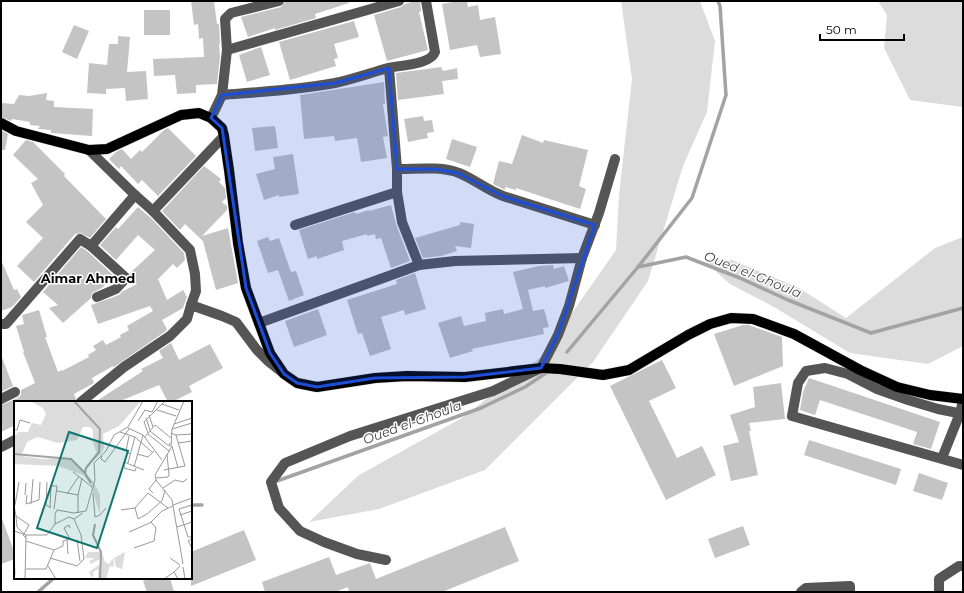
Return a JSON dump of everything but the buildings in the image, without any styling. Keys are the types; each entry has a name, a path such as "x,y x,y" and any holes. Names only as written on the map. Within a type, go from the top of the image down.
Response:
{"main road":[{"path":"1,123 16,131 89,150 107,149 181,115 199,114 211,118 222,128 224,136 239,251 246,288 270,353 284,374 298,383 317,387 375,378 406,376 465,377 541,368 560,368 603,375 629,370 688,335 710,324 731,318 753,319 794,334 860,370 897,387 930,395 963,400"}],"street":[{"path":"211,118 222,95 227,50 225,19 231,13 279,1"},
{"path":"227,50 399,1"},
{"path":"222,95 335,83 390,68 424,62 434,56 435,52 426,1"},
{"path":"390,68 397,169 397,192 402,222 419,265"},
{"path":"153,211 224,136"},
{"path":"82,401 124,367 170,336 187,319 196,291 195,274 190,250 153,211 89,150"},
{"path":"386,560 357,554 324,542 300,531 279,508 270,482 285,463 350,436 493,391 541,368 558,335 569,306 582,258 607,190 615,159"},
{"path":"397,169 436,169 458,173 488,190 503,196 595,225"},
{"path":"295,225 397,192"},
{"path":"91,246 135,195"},
{"path":"1,324 6,324 80,239 91,246 126,278 116,289 97,297"},
{"path":"259,323 419,265 455,261 582,258"},
{"path":"191,305 236,322 257,350 284,374"},
{"path":"962,413 938,409 908,400 877,389 848,374 825,368 806,370 798,383 792,416 963,465"},
{"path":"1,399 15,392"},
{"path":"942,458 962,413 963,400"},
{"path":"1,447 14,440"},
{"path":"939,592 939,580 959,566 963,566"},
{"path":"801,592 806,588 850,586 850,592"}],"highlighted area":[{"path":"389,68 397,169 436,169 458,173 503,196 595,225 558,335 541,368 465,377 375,378 317,387 297,383 284,374 270,353 246,288 224,136 222,128 211,118 222,95 335,83"}],"shaded area":[{"path":"621,1 700,1 715,41 707,112 683,166 648,281 593,362 485,470 379,509 309,522 359,475 462,418 542,356 616,250 619,195 632,79"},
{"path":"878,1 963,1 963,107 910,100 884,48 887,15"},
{"path":"963,237 963,346 928,364 850,353 774,307 730,284 705,262 732,260 799,288 846,318 935,248"}],"waterway":[{"path":"638,267 692,198 726,95 720,6 718,1"},
{"name":"Oued el-Ghoula","path":"567,352 638,267 686,257 871,333 963,308"},
{"name":"Oued el-Ghoula","path":"277,481 481,408 525,387 549,371"},
{"name":"Oued el-Ghoula","path":"192,505 202,505"},
{"name":"Oued el-Ghoula","path":"38,592 53,579"}],"district":[{"name":"Aimar Ahmed","path":"88,278"}]}
